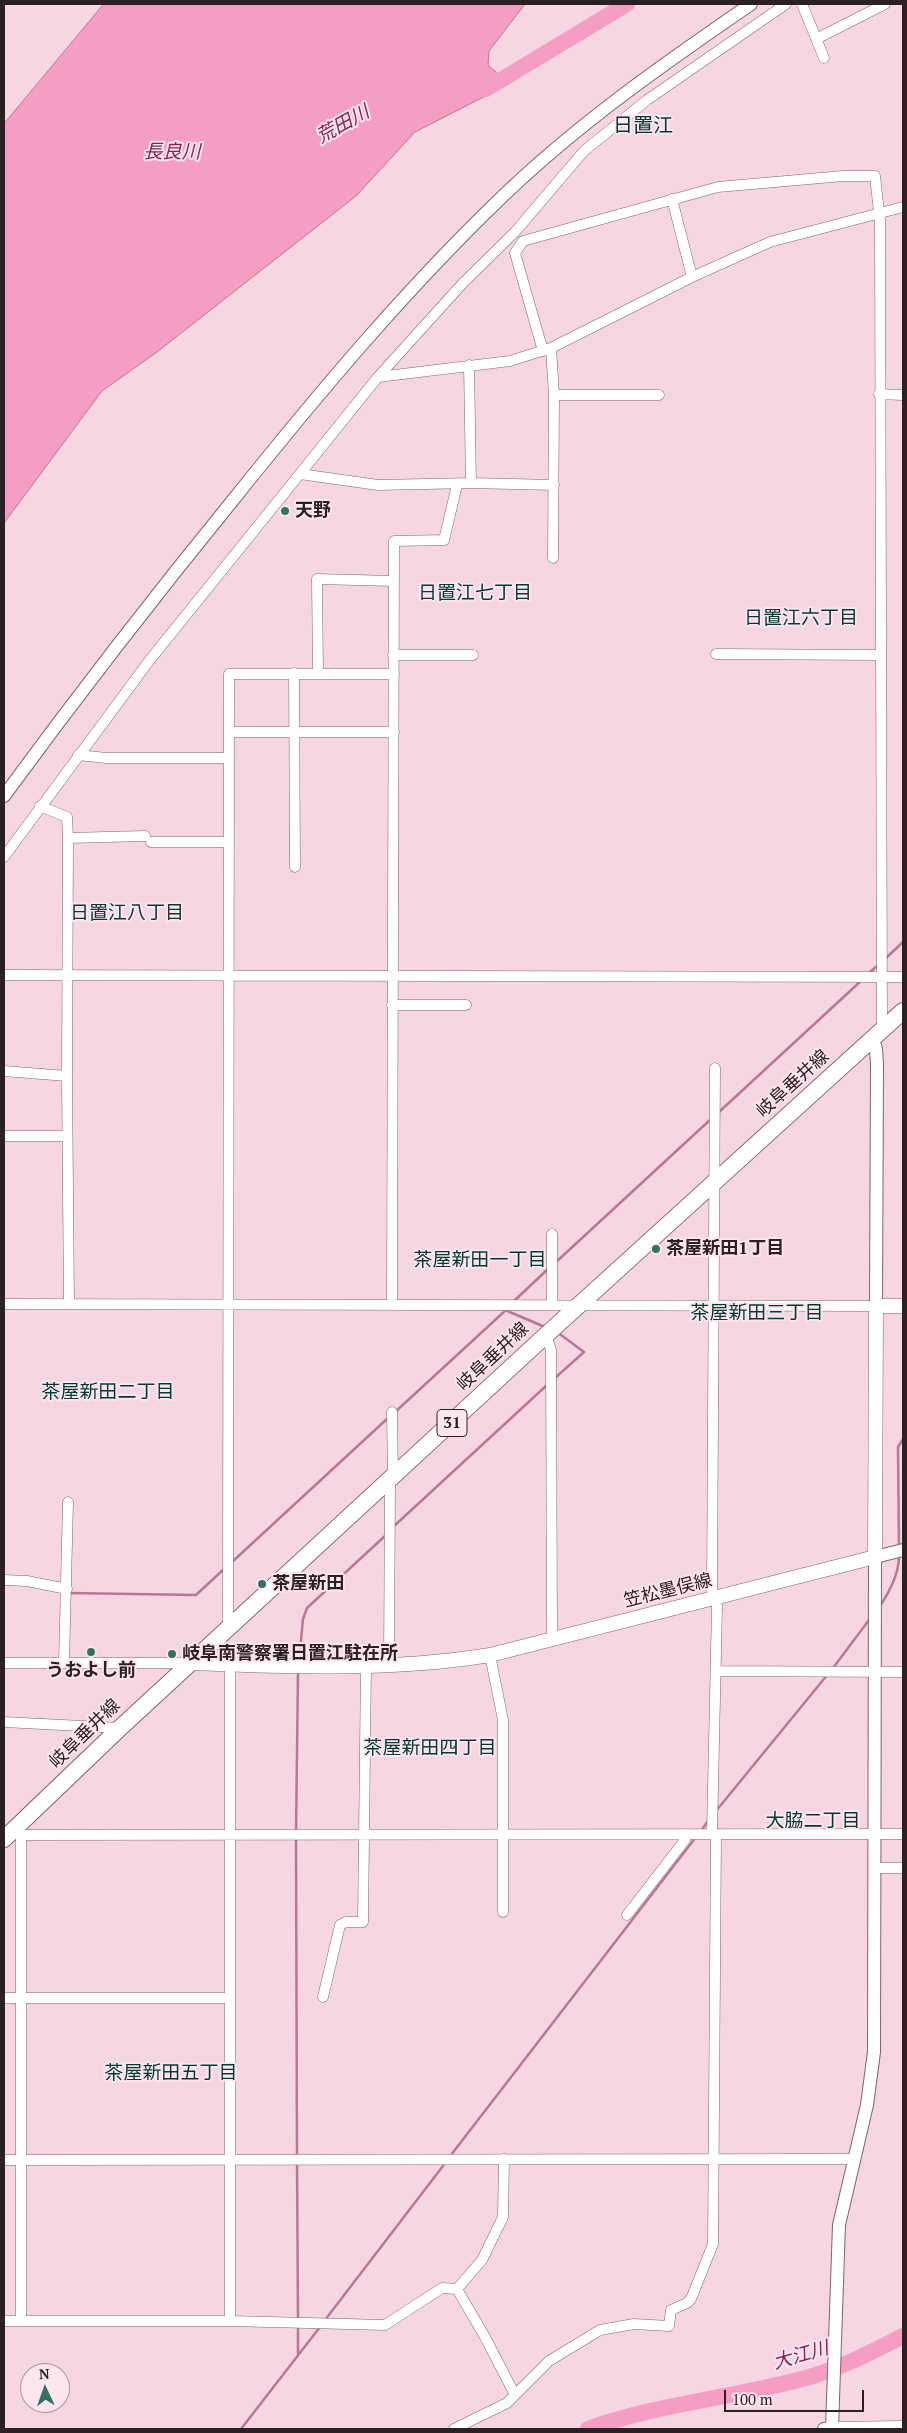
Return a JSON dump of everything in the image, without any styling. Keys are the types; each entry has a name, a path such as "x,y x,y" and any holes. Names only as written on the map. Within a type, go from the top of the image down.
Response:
{"main road":[{"name":"岐阜垂井線","path":"4,1839 19,1831 120,1728 716,1180 903,1011"},
{"path":"875,1557 876,1306 903,1306"},
{"name":"笠松墨俣線","path":"191,1663 366,1665 452,1661 490,1655 552,1640 875,1557"},
{"path":"830,2429 903,2428"}],"street":[{"path":"4,796 180,565 302,413 440,259 504,195 592,119 648,76 751,4"},
{"path":"4,857 149,661 378,377 463,283 515,232 584,151 647,100 786,4"},
{"path":"802,4 824,58"},
{"path":"816,38 885,4"},
{"path":"4,1304 876,1306 876,1050 880,977 880,655 879,214 875,176 843,176 718,187 523,241 515,253 547,350 554,395 553,558"},
{"path":"672,199 692,277"},
{"path":"378,377 510,361 547,350 692,277 770,242 903,207"},
{"path":"469,365 471,483"},
{"path":"554,395 660,394"},
{"path":"879,394 903,394"},
{"path":"300,474 378,485 471,483 554,485"},
{"path":"392,1304 394,541 444,540 457,484"},
{"path":"318,673 317,579 394,581"},
{"path":"716,654 880,655"},
{"path":"393,655 472,655"},
{"path":"294,673 296,732 295,868"},
{"path":"228,1629 229,674 394,674"},
{"path":"229,732 394,732"},
{"path":"78,755 106,758 229,758"},
{"path":"40,806 66,817 68,838 67,1136 69,1304"},
{"path":"68,838 229,842"},
{"path":"4,975 903,977"},
{"path":"392,1006 466,1005"},
{"path":"454,2429 507,2403 549,2361 600,2330 634,2324 669,2326 671,2310 687,2303 691,2299 713,2244 715,2159 714,1834 717,1606 712,1591 712,1305 716,1180 716,1068"},
{"path":"4,1071 67,1076"},
{"path":"4,1136 67,1136"},
{"path":"552,1234 552,1305"},
{"path":"546,1336 551,1350 552,1640"},
{"path":"389,1664 392,1412"},
{"path":"64,1663 68,1502"},
{"path":"830,2429 833,2411 839,2225 867,2105 873,2060 875,1557 903,1550"},
{"path":"4,1580 27,1581 67,1589"},
{"path":"490,1655 503,1720 503,1912"},
{"path":"4,1663 191,1663"},
{"path":"230,1664 230,2320"},
{"path":"323,1997 340,1925 346,1922 363,1922 366,1665"},
{"path":"716,1672 903,1672"},
{"path":"4,1722 120,1728"},
{"path":"21,2321 22,2160 19,1831 503,1835 903,1834"},
{"path":"627,1915 684,1840 685,1834"},
{"path":"874,1868 903,1868"},
{"path":"4,1998 230,1998"},
{"path":"457,2289 482,2260 503,2217 504,2159"},
{"path":"4,2160 853,2159"},
{"path":"4,2321 230,2320 385,2325 442,2288 457,2289"},
{"path":"457,2289 485,2336 515,2395"}],"water":[{"name":"長良川","path":"104,4 525,4 489,51 488,65 509,84 415,132 356,196 157,352 102,391 4,523 4,124"}],"waterway":[{"name":"荒田川","path":"486,89 627,4"},
{"path":"886,958 903,942"},
{"path":"869,973 878,965"},
{"path":"719,1112 862,980"},
{"path":"555,1263 711,1119"},
{"path":"513,1302 549,1268"},
{"path":"505,1310 545,1327"},
{"path":"394,1413 506,1310"},
{"path":"555,1378 584,1352 557,1332"},
{"path":"393,1527 547,1385"},
{"path":"232,1562 388,1418"},
{"path":"899,1548 898,1447 903,1439"},
{"path":"299,1662 303,1619 307,1608 386,1535"},
{"path":"880,1606 893,1582 899,1563 899,1556"},
{"path":"68,1593 196,1595 224,1569"},
{"path":"833,1668 869,1620"},
{"path":"296,1832 298,1672"},
{"path":"716,1811 828,1674"},
{"path":"701,1831 708,1821"},
{"path":"296,1837 297,2157"},
{"path":"451,2155 696,1837"},
{"path":"297,2162 298,2319"},
{"path":"325,2320 446,2162"},
{"path":"298,2325 298,2354"},
{"path":"241,2429 320,2327"},
{"name":"大江川","path":"588,2429 641,2413 775,2386 815,2375 854,2360 903,2336"}],"place":[{"name":"天野","path":"285,511"},
{"name":"茶屋新田1丁目","path":"656,1249"},
{"name":"茶屋新田","path":"262,1584"},
{"name":"うおよし前","path":"91,1652"},
{"name":"岐阜南警察署日置江駐在所","path":"172,1654"}],"district":[{"name":"日置江","path":"643,126"},
{"name":"日置江七丁目","path":"475,594"},
{"name":"日置江六丁目","path":"801,619"},
{"name":"日置江八丁目","path":"127,914"},
{"name":"茶屋新田一丁目","path":"480,1261"},
{"name":"茶屋新田三丁目","path":"757,1314"},
{"name":"茶屋新田二丁目","path":"108,1393"},
{"name":"茶屋新田四丁目","path":"430,1749"},
{"name":"大脇二丁目","path":"813,1822"},
{"name":"茶屋新田五丁目","path":"171,2074"}]}
